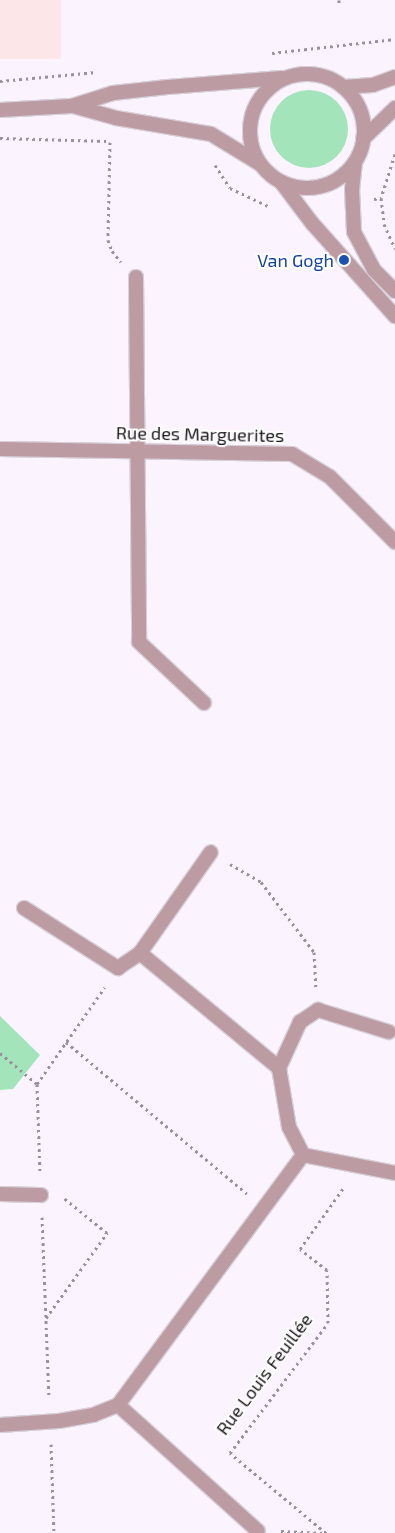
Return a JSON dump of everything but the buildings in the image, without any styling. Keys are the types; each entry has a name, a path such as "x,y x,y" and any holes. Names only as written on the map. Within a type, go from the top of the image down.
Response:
{"street":[{"path":"0,110 72,106 122,92 315,74 343,87 373,85 395,77"},
{"path":"260,164 252,145 252,117 257,104 270,88 288,77"},
{"path":"343,87 359,111 363,139"},
{"path":"72,106 116,118 211,134 260,164 281,182 312,223 395,316"},
{"path":"395,108 363,139 355,162 352,189 354,232 374,270 395,291"},
{"path":"281,182 297,187 322,186 344,174 355,162"},
{"path":"136,277 139,642 204,703"},
{"name":"Rue des Marguerites","path":"0,449 292,454 330,477 395,542"},
{"path":"24,908 118,968 140,954 210,852"},
{"path":"140,954 279,1068"},
{"path":"303,1155 289,1127 279,1068 300,1022 318,1010 389,1032"},
{"path":"0,1425 50,1422 93,1415 118,1405 303,1155"},
{"path":"303,1155 395,1173"},
{"path":"0,1194 41,1195"},
{"path":"118,1405 258,1531"}],"path":[{"path":"339,0 339,6"},
{"path":"320,48 395,39"},
{"path":"0,138 119,142"},
{"path":"110,142 108,240 112,252 136,277"},
{"path":"395,154 381,198 384,224 395,249"},
{"path":"210,852 260,882 314,952 318,1010"},
{"path":"54,1533 37,1084 118,968"},
{"path":"66,1042 264,1208"},
{"path":"0,1053 37,1084"},
{"name":"Rue Louis Feuillée","path":"326,1533 230,1452 328,1323 327,1270 300,1249 359,1165"},
{"path":"46,1318 107,1233 62,1196"},
{"name":"Rue Louis Feuillée","path":"258,1531 326,1533"}],"shaded area":[{"path":"0,0 61,0 61,59 0,59"}],"green space":[{"path":"309,90 324,93 337,101 345,114 348,129 345,144 337,157 324,165 309,168 294,165 281,157 273,144 270,129 273,114 281,101 294,93"},
{"path":"0,1016 40,1055 13,1089 0,1090"}],"place":[{"name":"Van Gogh","path":"344,260"}]}
